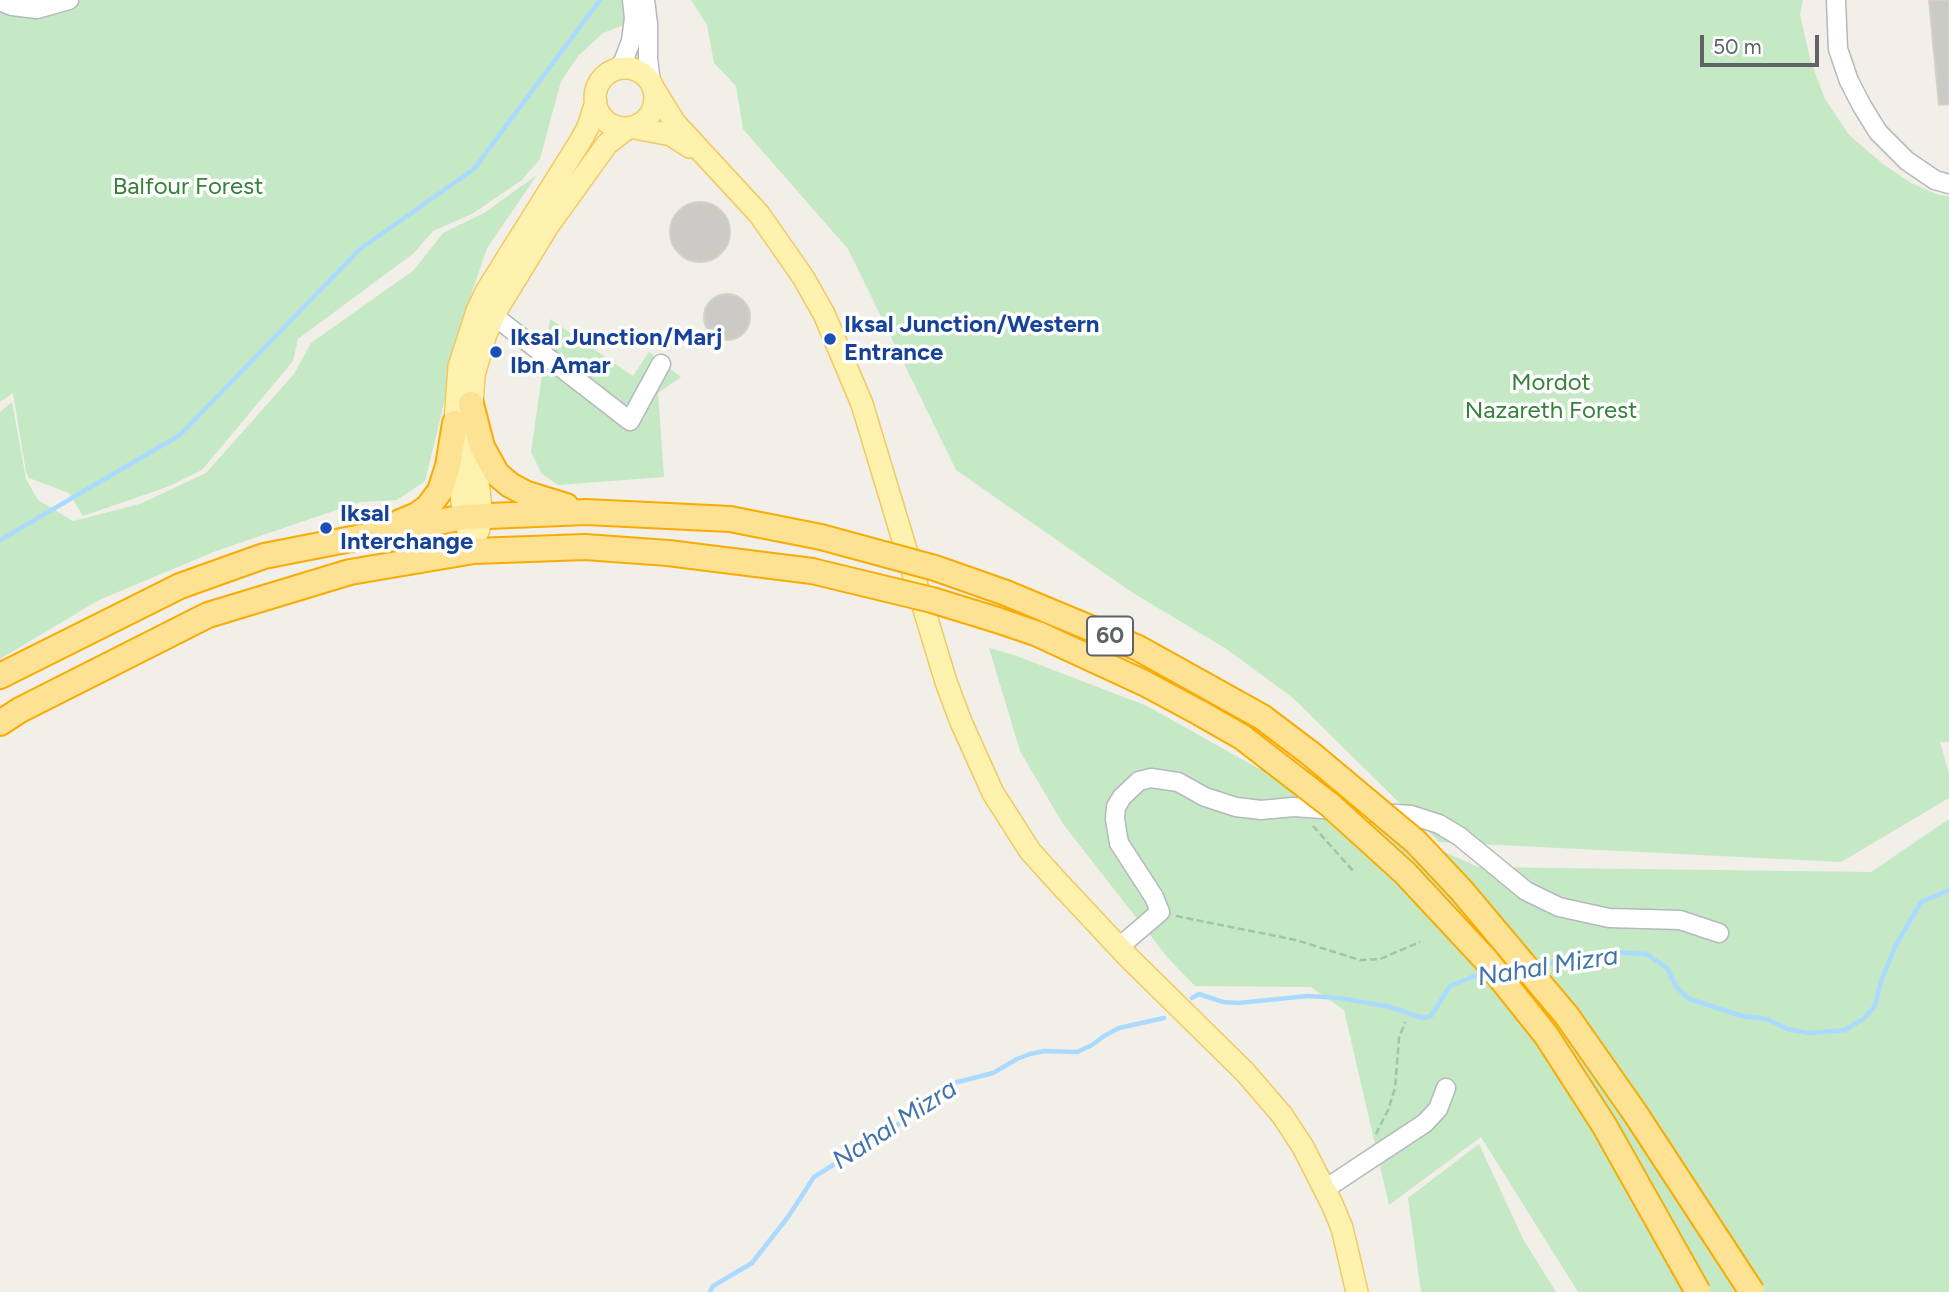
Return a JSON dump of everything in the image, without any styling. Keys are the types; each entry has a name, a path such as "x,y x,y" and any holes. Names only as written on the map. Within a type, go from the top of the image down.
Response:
{"highway":[{"path":"471,404 482,447 497,474 527,494 586,512"},
{"path":"369,536 417,515 428,507 440,491 448,466 455,424"},
{"name":"60","path":"0,676 180,586 264,556 473,517 586,512 730,519 821,537 935,568 1063,615 1138,648 1262,717 1311,754 1416,842 1462,891 1567,1016 1642,1124 1752,1292"},
{"name":"60","path":"0,723 20,710 208,615 350,572 474,551 584,547 668,553 812,571 932,600 997,620 1038,634 1134,678 1242,737 1330,806 1405,873 1486,960 1546,1035 1604,1125 1698,1292"}],"main road":[{"path":"473,517 455,424 459,366 477,311 588,127 596,102 597,86 615,70 628,68 638,71 653,86 675,123 759,214 803,277 829,325 862,404 946,682 970,745 993,793 1031,851 1119,947 1268,1096 1303,1147 1325,1189 1342,1228 1357,1292"},
{"path":"474,551 471,404 478,357 494,316 548,226 597,157 607,144 644,123 651,115 655,105 653,86"},
{"path":"596,102 599,114 614,127 671,135 712,163"}],"street":[{"path":"0,1 12,6 37,9 69,0"},
{"path":"615,70 623,62 631,41 634,18 632,0"},
{"path":"645,0 648,58 653,86"},
{"path":"1836,0 1838,49 1849,81 1862,106 1878,132 1907,161 1935,180 1949,184"},
{"path":"494,316 630,421 661,364"},
{"path":"1119,947 1160,912 1149,889 1125,854 1116,832 1116,807 1129,789 1139,781 1151,778 1178,782 1205,797 1236,807 1261,810 1293,807 1411,815 1439,824 1459,836 1526,891 1559,907 1609,918 1680,920 1719,933"},
{"path":"1325,1189 1425,1123 1438,1109 1446,1088"}],"path":[{"path":"1293,807 1355,873"},
{"path":"1160,912 1296,940 1360,960 1380,959 1420,943"},
{"path":"1371,1141 1388,1110 1395,1088 1399,1038 1405,1022"}],"green space":[{"name":"Balfour Forest","path":"0,0 624,0 626,24 603,33 579,55 561,81 540,159 522,180 472,214 433,231 414,253 298,339 293,361 202,470 167,487 83,516 69,493 29,478 13,393 0,402"},
{"name":"Mordot Nazareth Forest","path":"691,0 1803,0 1800,14 1810,59 1825,99 1849,135 1883,164 1911,183 1939,195 1949,196 1949,742 1940,742 1949,773 1949,798 1841,862 1439,842 1293,698 1228,650 1133,593 956,470 848,249 743,129 736,86 714,63 707,25"},
{"path":"537,175 487,248 469,301 425,481 397,500 360,502 216,551 99,600 0,659 0,412 12,402 26,479 38,500 73,521 140,504 206,473 294,374 311,343 414,270 443,233 484,213"},
{"path":"550,319 633,376 649,352 681,377 658,393 664,477 558,485 542,474 531,452"},
{"path":"989,648 1147,706 1254,766 1478,867 1871,872 1949,819 1949,1292 1578,1292 1481,1137 1389,1205 1344,1010 1311,987 1195,986 1168,958 1063,824 1020,751"},
{"path":"1479,1144 1523,1239 1556,1292 1421,1292 1408,1198"}],"building":[{"path":"1929,0 1949,0 1949,104 1939,105"},
{"path":"694,202 706,202 722,210 728,220 728,244 722,254 706,262 694,262 678,254 670,238 670,226 678,210"},
{"path":"727,294 744,300 750,317 744,334 727,340 710,334 704,317 710,300"}],"waterway":[{"path":"0,540 180,435 360,249 474,169 600,0"},
{"name":"Nahal Mizra","path":"1536,966 1609,952 1646,954 1667,968 1677,988 1689,999 1742,1016 1767,1019 1787,1029 1809,1033 1845,1030 1863,1019 1875,1006 1881,981 1896,945 1921,902 1949,890"},
{"name":"Nahal Mizra","path":"1192,998 1199,994 1223,1002 1238,1003 1308,996 1340,998 1390,1007 1423,1018 1431,1016 1450,986 1472,977 1486,975"},
{"name":"Nahal Mizra","path":"710,1292 713,1286 752,1263 788,1217 814,1177 913,1115 929,1108 950,1084 993,1073 1030,1054 1044,1051 1077,1052 1119,1028 1164,1018"}],"place":[{"name":"Iksal Junction/Western Entrance","path":"830,339"},
{"name":"Iksal Junction/Marj Ibn Amar","path":"496,352"},
{"name":"Iksal Interchange","path":"326,528"}]}
